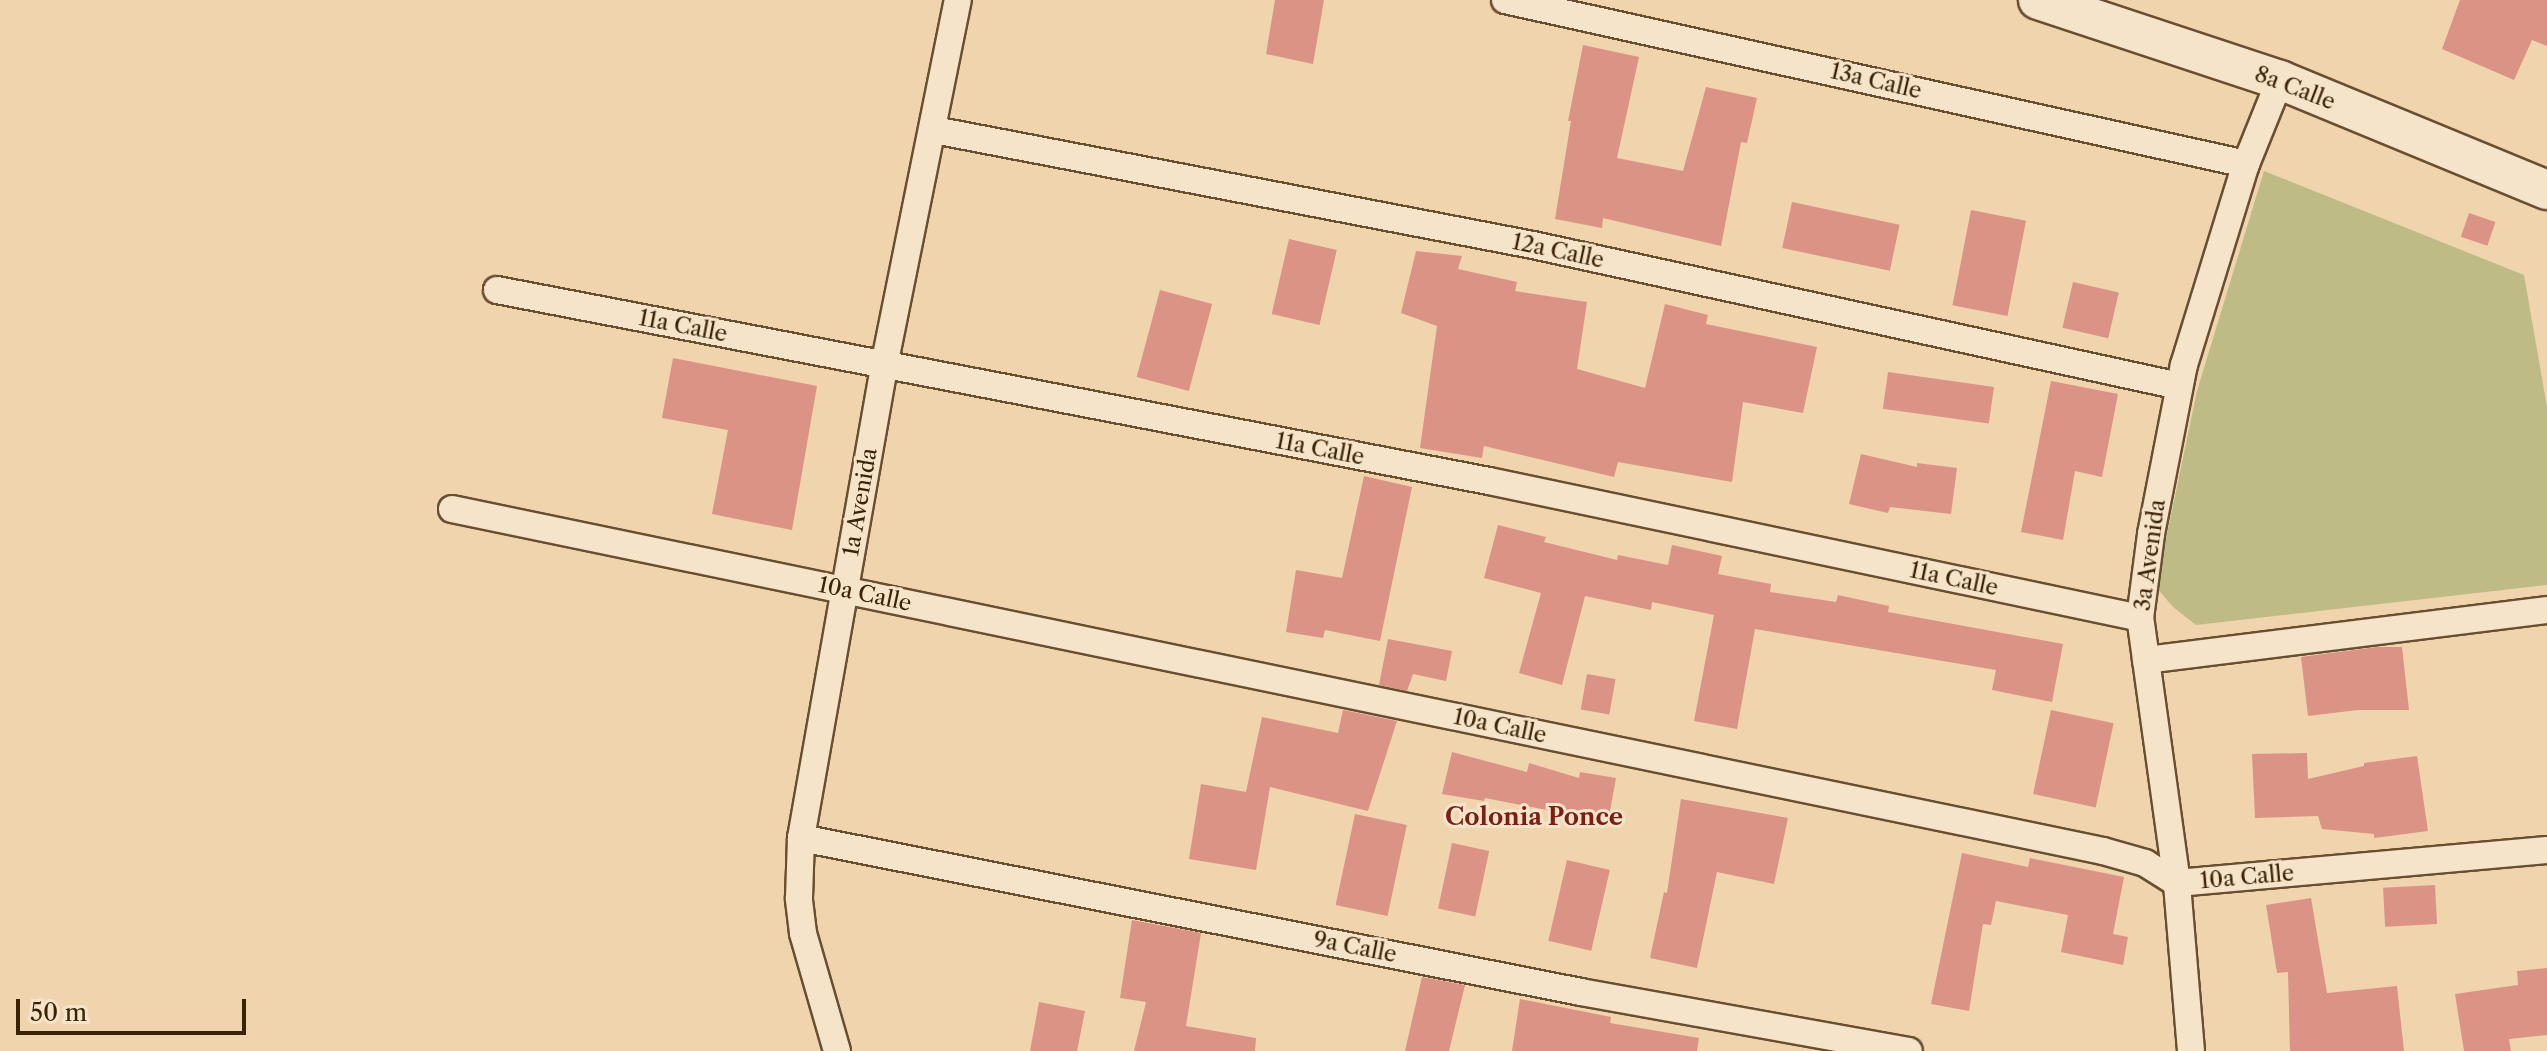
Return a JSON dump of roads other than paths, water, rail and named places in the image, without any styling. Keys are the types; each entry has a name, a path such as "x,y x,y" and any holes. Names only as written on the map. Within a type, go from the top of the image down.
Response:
{"street":[{"name":"1a Avenida","path":"837,1051 803,933 799,898 801,838 884,366 958,0"},
{"name":"13a Calle","path":"1505,0 2246,164"},
{"name":"8a Calle","path":"2038,0 2280,80 2547,190"},
{"name":"3a Avenida","path":"2191,1051 2177,883 2140,618 2151,534 2179,386 2246,164 2280,80"},
{"name":"12a Calle","path":"934,130 1533,245 2179,386"},
{"name":"11a Calle","path":"497,290 1489,481 2140,618"},
{"name":"10a Calle","path":"452,509 2103,851 2145,863 2177,883 2547,850"},
{"path":"2146,660 2547,610"},
{"name":"9a Calle","path":"801,838 1581,992 1909,1051"}],"district":[{"name":"Colonia Ponce","path":"1534,817"}]}
